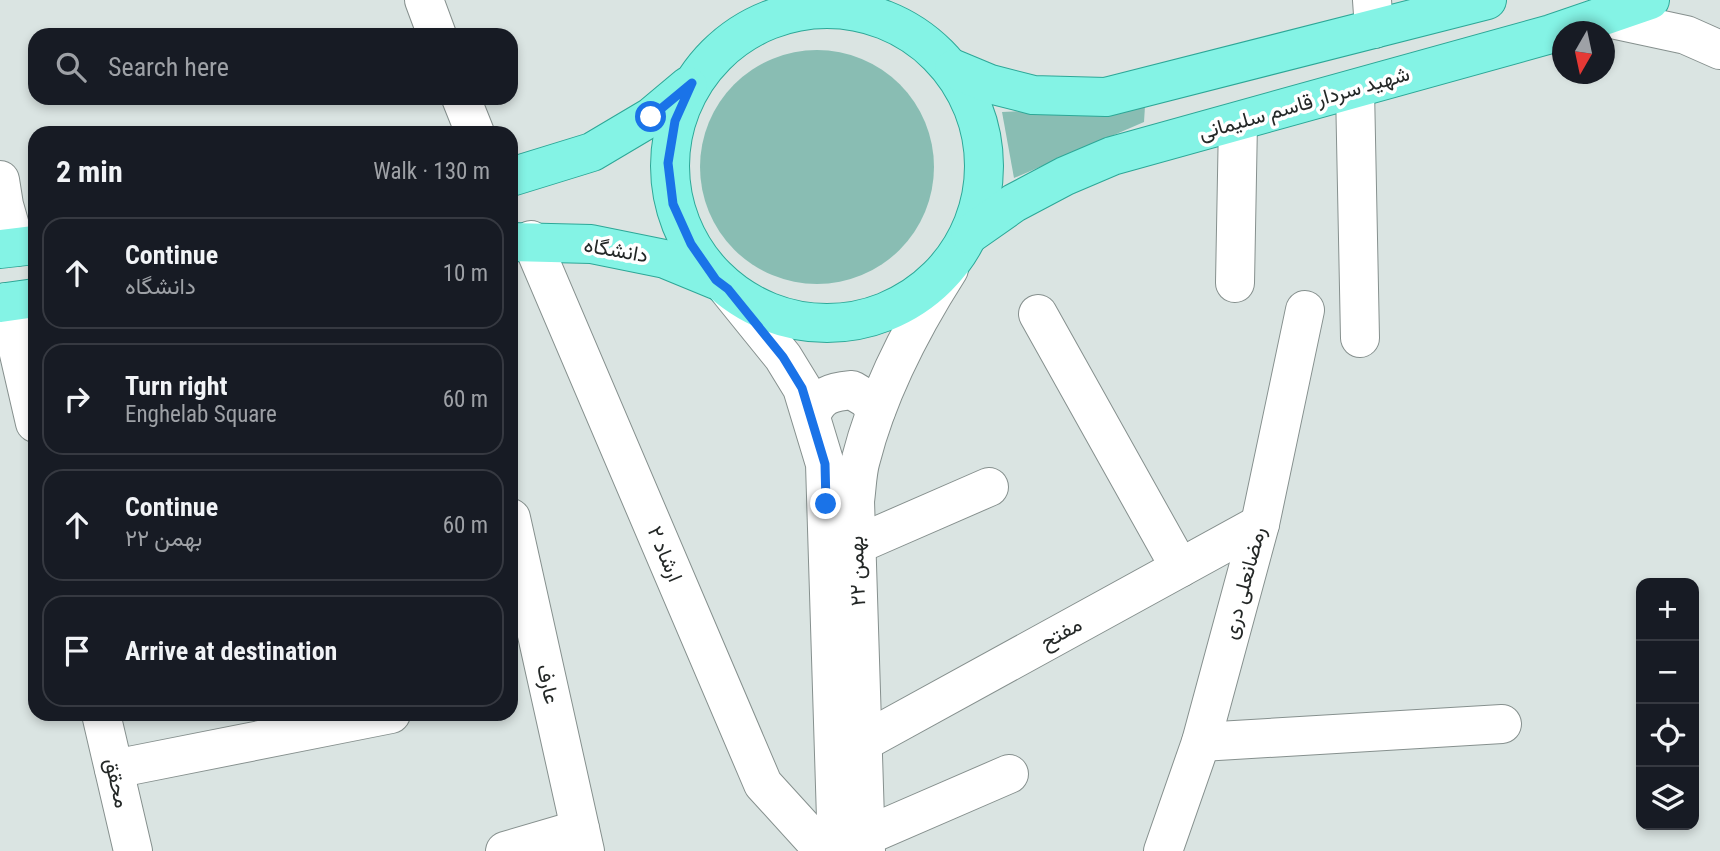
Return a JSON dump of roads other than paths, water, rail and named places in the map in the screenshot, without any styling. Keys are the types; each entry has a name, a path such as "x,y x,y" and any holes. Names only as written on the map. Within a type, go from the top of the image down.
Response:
{"main road":[{"path":"722,50 752,0"},
{"path":"883,0 920,40 954,69 990,84 1033,95 1105,97 1179,78 1373,14 1487,0"},
{"name":"شهید سردار قاسم سلیمانی","path":"970,234 1014,203 1065,176 1112,156 1551,34 1650,0"},
{"path":"518,175 592,152 651,117 692,83 722,50 756,24 800,11 842,10 882,19 920,40"},
{"path":"692,83 675,121 668,163 673,204 691,244 722,284 754,306 792,320 834,323 876,316 918,299 949,269 970,234 984,192 983,150 975,108 954,69"},
{"path":"1179,78 1192,135"},
{"name":"دانشگاه","path":"521,241 591,244 665,259 722,284"}],"street":[{"path":"424,0 434,28"},
{"path":"1602,16 1685,35 1720,50"},
{"path":"1355,89 1360,338"},
{"path":"464,105 472,126"},
{"path":"1235,283 1238,122"},
{"path":"1,197 17,247"},
{"name":"ارشاد ۲","path":"521,241 763,784 824,851"},
{"name":"۲۲ بهمن","path":"856,846 863,742 855,502 860,461 876,411 907,343 949,269"},
{"name":"۲۲ بهمن","path":"722,284 783,357 802,388 825,464 856,846"},
{"path":"14,301 28,378"},
{"name":"رمضانعلی دری","path":"1163,851 1201,742 1260,524 1305,310"},
{"path":"1038,314 1180,568"},
{"path":"811,416 816,404 823,397 852,390 867,399 876,411"},
{"path":"856,545 989,487"},
{"name":"مفتح","path":"863,742 1260,524"},
{"name":"عارف","path":"518,584 520,603 583,840"},
{"name":"محقق","path":"103,721 133,851"},
{"path":"114,769 356,721"},
{"path":"1201,742 1502,724"},
{"path":"856,846 1009,774"},
{"path":"505,851 583,840"}]}
